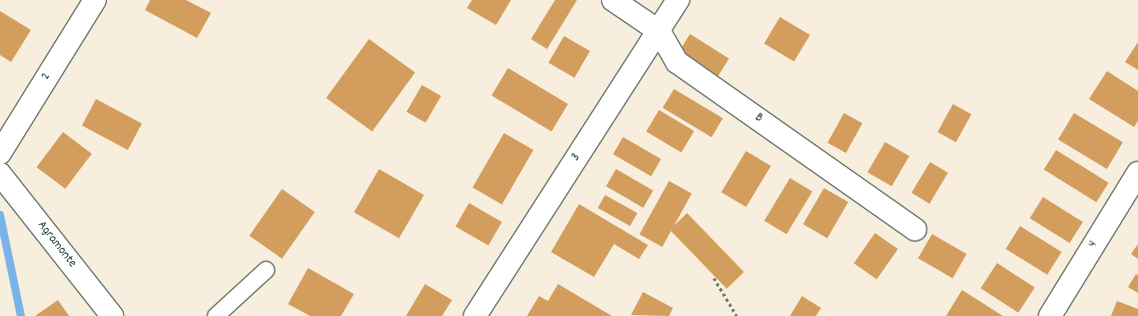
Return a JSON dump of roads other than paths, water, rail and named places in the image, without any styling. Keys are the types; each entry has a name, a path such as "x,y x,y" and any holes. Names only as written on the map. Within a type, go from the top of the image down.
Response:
{"street":[{"name":"2","path":"0,153 95,0"},
{"name":"B","path":"613,0 659,31 677,62 915,229"},
{"name":"3","path":"475,316 678,0"},
{"name":"Agramonte","path":"0,174 112,316"},
{"name":"4","path":"1050,316 1138,174"}],"lane":[{"path":"216,316 266,270"}],"waterway":[{"path":"0,215 21,316"}]}
